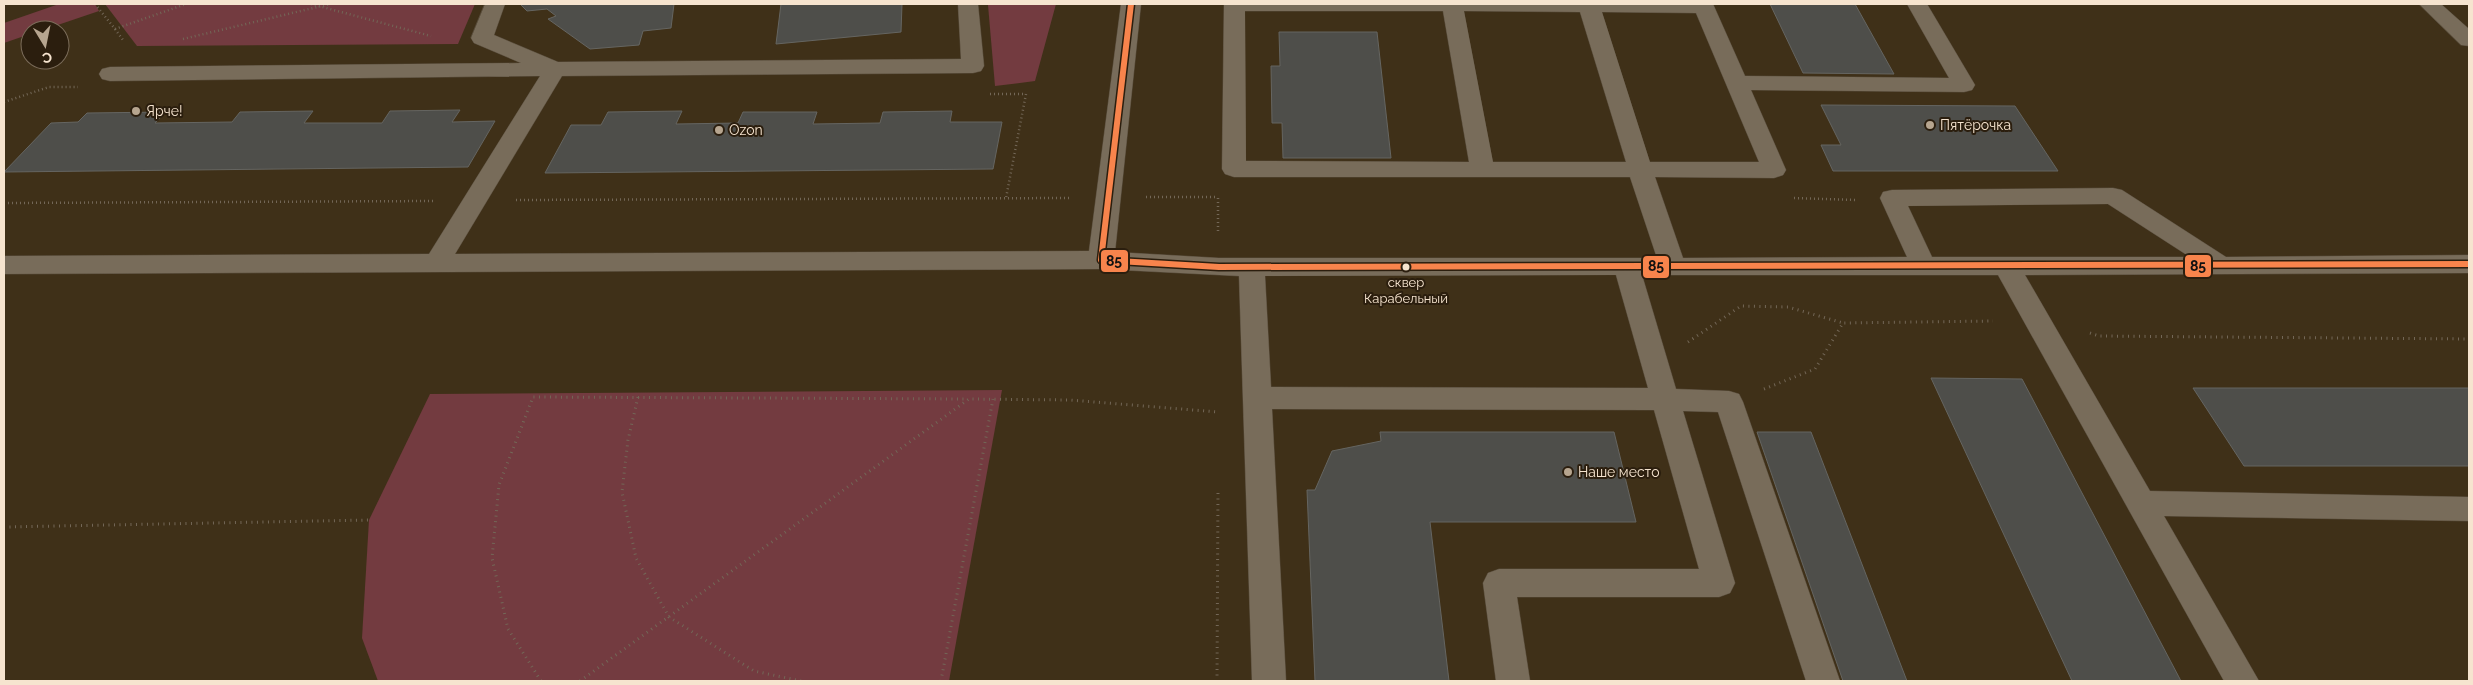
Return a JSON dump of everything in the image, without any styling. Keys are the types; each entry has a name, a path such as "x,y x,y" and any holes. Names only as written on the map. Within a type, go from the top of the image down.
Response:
{"street":[{"path":"494,4 482,38 555,69"},
{"path":"110,74 973,66 968,4"},
{"path":"1101,260 1131,4"},
{"path":"1736,83 1964,85 1917,4"},
{"path":"2429,4 2469,40"},
{"path":"1234,5 1704,5 1774,170 1234,169 1234,5"},
{"path":"1452,5 1482,170"},
{"path":"1589,6 1648,195 1673,266"},
{"path":"437,263 555,69"},
{"path":"1924,267 1892,198 2113,196 2164,227 2221,266"},
{"path":"4,265 1101,260 1219,267 2007,267 2469,264"},
{"path":"1513,681 1499,583 1719,583 1626,266"},
{"path":"1252,267 1269,681"},
{"path":"2007,267 2242,681"},
{"path":"1258,398 1666,399 1729,402 1823,681"},
{"path":"2142,503 2469,509"}],"path":[{"path":"95,4 126,44"},
{"path":"115,29 186,4"},
{"path":"311,4 433,36"},
{"path":"178,40 330,4"},
{"path":"4,203 1218,197"},
{"path":"1656,364 1741,306 1788,307 1843,323"},
{"path":"541,681 508,629 492,558 498,485 533,397 969,399"},
{"path":"638,397 628,440 622,492 636,558 669,617 754,671 801,681"},
{"path":"941,681 993,399"},
{"path":"4,527 369,520"}],"shaded area":[{"path":"59,4 95,4 99,11 70,21 20,20 20,37 4,43 4,23"},
{"path":"105,4 475,4 458,44 137,46"},
{"path":"1056,4 1035,81 995,86 988,5"},
{"path":"1002,390 949,681 378,681 362,638 369,520 430,394"}],"building":[{"path":"520,4 674,4 671,28 643,31 639,45 590,49 548,19 556,16 547,9 527,11"},
{"path":"781,4 902,4 901,32 776,44"},
{"path":"1770,4 1855,4 1894,74 1803,73"},
{"path":"1279,32 1377,32 1391,158 1283,158 1282,123 1272,123 1271,66 1280,66"},
{"name":"Пятёрочка","path":"1821,105 2015,106 2058,171 1833,171 1821,145 1841,145"},
{"path":"460,110 452,122 495,121 468,167 4,172 51,123 78,122 87,113 165,112 155,123 232,122 240,112 313,111 304,123 382,123 390,111"},
{"path":"682,111 676,124 738,123 743,112 817,112 813,124 880,123 883,112 952,111 950,122 1002,122 993,169 545,173 571,125 601,125 608,112"},
{"path":"1931,378 2022,379 2181,681 2072,681"},
{"path":"2193,388 2469,388 2469,466 2244,466"},
{"path":"1380,432 1614,432 1636,522 1430,522 1449,681 1315,681 1307,490 1315,490 1332,451 1381,441"},
{"path":"1757,432 1811,432 1907,681 1843,681"}],"transit line":[{"name":"85","path":"1131,4 1101,260 1219,267 2469,264"}],"place":[{"name":"Ярче!","path":"136,111"},
{"name":"Пятёрочка","path":"1930,125"},
{"name":"Ozon","path":"719,130"},
{"name":"сквер Карабельный","path":"1406,267"},
{"name":"Наше место","path":"1568,472"}]}
